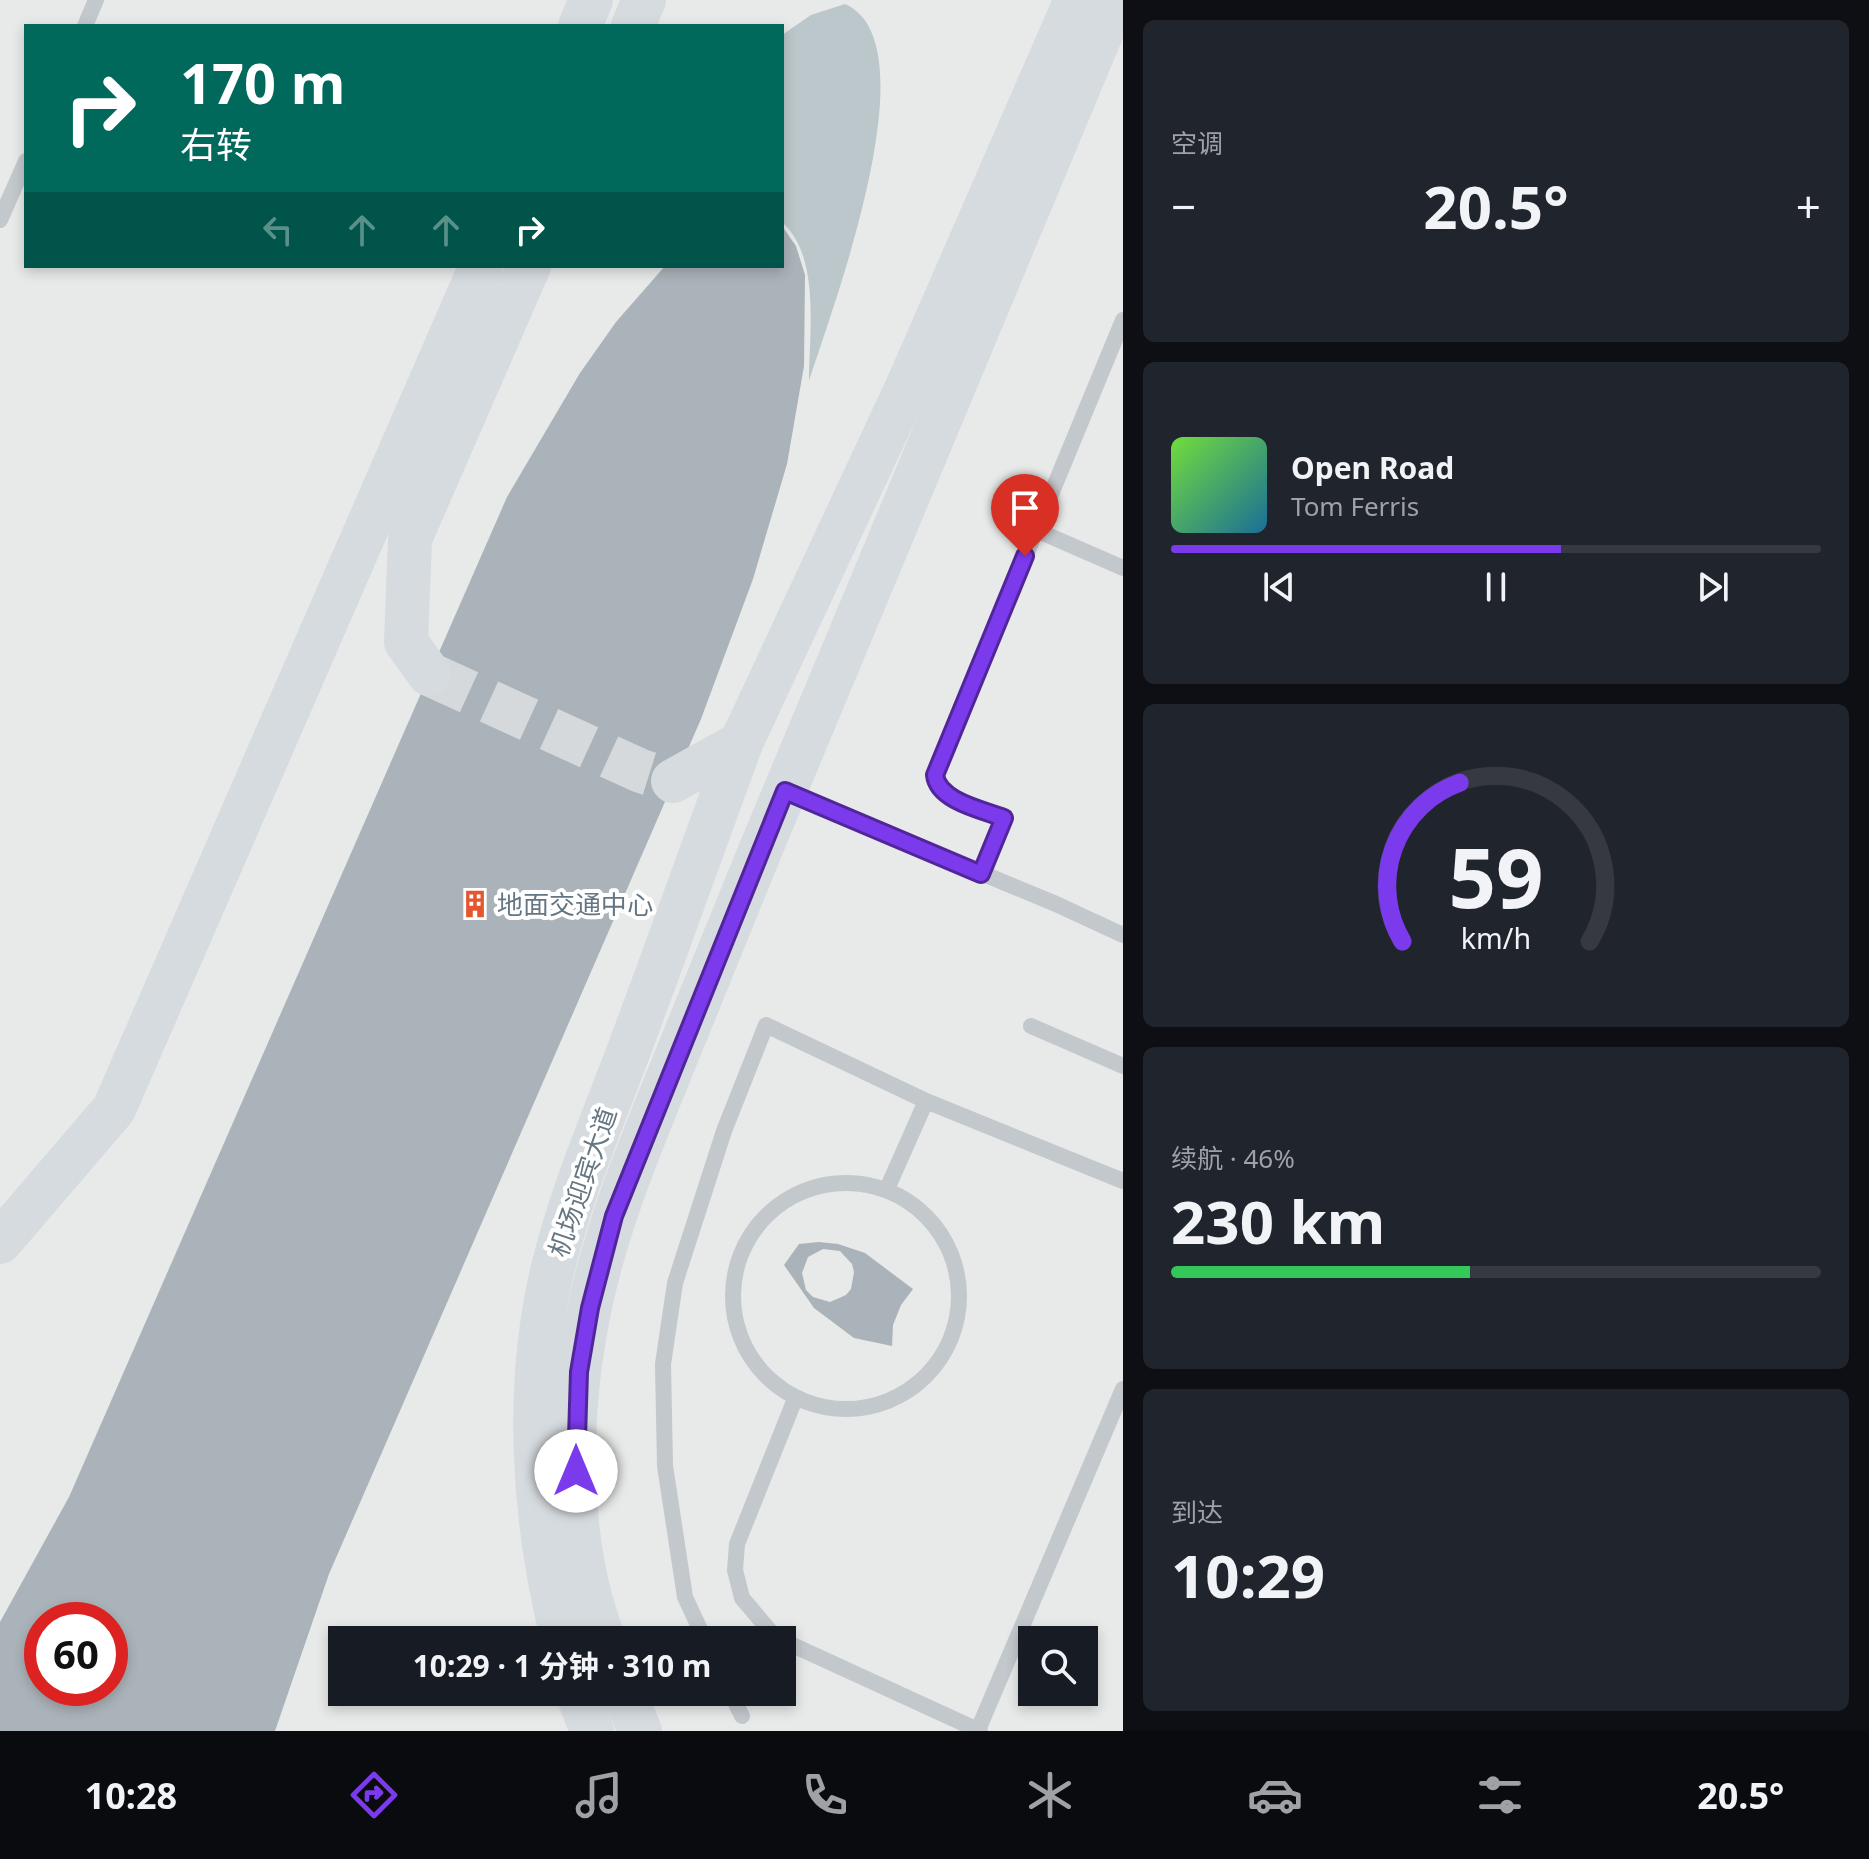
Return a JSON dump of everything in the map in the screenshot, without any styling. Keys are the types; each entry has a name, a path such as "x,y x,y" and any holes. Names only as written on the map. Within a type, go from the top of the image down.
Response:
{"main road":[{"path":"581,24 591,0"},
{"path":"634,24 644,0"},
{"name":"机场迎宾大道","path":"560,1626 547,1566 537,1460 542,1340 553,1269 576,1191 741,743 908,385 1076,0"},
{"path":"600,1626 588,1586 577,1519 576,1422 579,1372 590,1308 614,1216 785,791 1115,0"},
{"path":"0,1242 114,1109 423,407 480,268"},
{"path":"429,674 406,642 410,539 528,268"},
{"path":"673,781 741,743"},
{"path":"582,1706 592,1731"},
{"path":"630,1706 640,1731"}],"lane":[{"path":"86,24 96,0"},
{"path":"0,220 24,166"},
{"path":"981,874 1004,818 945,793 936,782 935,775 1123,320"},
{"path":"1036,530 1123,568"},
{"path":"785,791 1123,935"},
{"path":"698,1626 685,1597 665,1466 663,1364 675,1283 724,1131 766,1025 926,1101 1123,1181"},
{"path":"1031,1026 1123,1066"},
{"path":"887,1189 926,1101"},
{"path":"853,1182 887,1189 919,1208 943,1236 957,1270 959,1307 950,1343 930,1374 901,1397 867,1409 830,1410 795,1399 767,1379 741,1340 734,1318 732,1283 741,1250 760,1221 787,1198 808,1189 853,1182"},
{"path":"795,1399 737,1544 735,1570 742,1598 775,1637 979,1730 1123,1389"},
{"path":"737,1706 742,1716"}],"shaded area":[{"path":"0,0 1123,0 1123,1731 0,1731"},
{"path":"845,4 870,29 880,70 878,123 868,182 853,243 809,381 811,319 808,275 803,255 784,224 784,34 811,15"}],"building":[{"name":"地面交通中心","path":"784,229 796,246 805,275 804,366 787,464 753,579 701,719 329,1574 275,1731 0,1731 0,1622 69,1497 507,497 580,373 616,322 663,268 784,268"},
{"path":"799,1244 838,1244 865,1253 913,1289 901,1305 893,1325 892,1346 854,1338 814,1308 784,1265","holes":["823,1249 840,1251 852,1264 851,1289 846,1295 830,1302 813,1297 806,1290 802,1273 808,1257"]}],"tunnel":[{"path":"429,674 641,771 673,781"}],"place":[{"name":"地面交通中心","path":"475,904"}],"route":[{"path":"576,1471 579,1372 590,1308 614,1216 785,791 981,874 1004,818 953,798 939,787 935,775 1025,556"}]}
